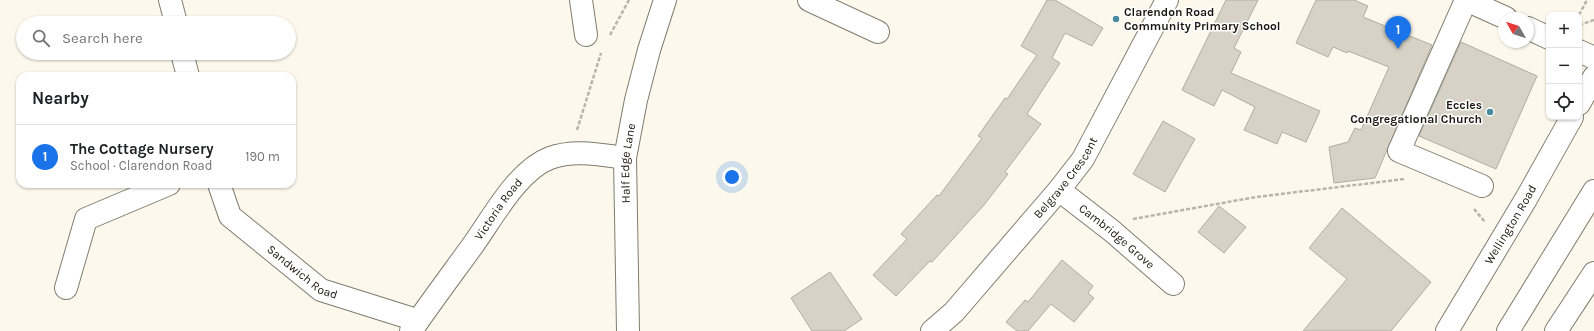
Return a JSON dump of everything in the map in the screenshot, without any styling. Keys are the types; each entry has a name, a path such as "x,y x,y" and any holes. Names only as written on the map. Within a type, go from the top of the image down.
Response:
{"main road":[{"path":"170,0 174,16"},
{"path":"581,0 586,35"},
{"name":"Half Edge Lane","path":"628,331 625,158 636,100 649,50 666,0"},
{"path":"808,0 878,32"},
{"name":"Belgrave Crescent","path":"932,331 954,312 1059,190 1083,159 1167,0"},
{"path":"1482,186 1399,151 1466,0 1498,14"},
{"path":"1534,31 1546,37"},
{"path":"1582,52 1594,58"},
{"path":"184,60 187,72"},
{"path":"1582,99 1594,77"},
{"name":"Wellington Road","path":"1447,331 1502,240 1570,120"},
{"name":"Victoria Road","path":"414,327 514,188 527,173 540,163 569,153 625,158"},
{"path":"66,288 86,219 160,188"},
{"name":"Sandwich Road","path":"220,188 230,216 321,290 410,318 414,327"},
{"name":"Cambridge Grove","path":"1059,190 1112,231 1173,284"},
{"path":"1508,331 1594,191"},
{"path":"1556,331 1594,273"}],"path":[{"path":"579,153 577,130 603,48 629,0"},
{"path":"1581,12 1587,0"},
{"path":"1582,24 1594,20"},
{"path":"586,35 603,48"},
{"path":"1112,231 1128,219 1256,197 1412,178"},
{"path":"1470,204 1502,240"}],"building":[{"path":"1047,0 1055,0 1103,28 1092,46 1065,33 1052,58 1060,63 1027,114 1041,124 1005,172 1008,174 984,205 932,262 930,261 896,296 873,275 907,239 901,234 937,195 939,196 982,138 978,136 1005,98 1007,99 1037,55 1021,46"},
{"path":"1226,0 1258,0 1234,48 1241,52 1231,73 1320,111 1306,142 1282,132 1277,144 1244,130 1255,107 1222,90 1214,106 1182,90"},
{"path":"1316,0 1354,0 1368,6 1363,17 1432,45 1375,178 1334,183 1329,147 1348,142 1355,128 1361,130 1389,67 1348,51 1347,53 1333,47 1328,57 1296,43"},
{"path":"1461,42 1537,76 1496,169 1419,136"},
{"path":"1163,121 1195,139 1165,192 1133,174"},
{"path":"1219,206 1246,227 1224,253 1198,232"},
{"path":"1342,208 1431,282 1391,331 1303,331 1347,279 1309,248"},
{"path":"1062,260 1093,286 1088,293 1094,298 1074,322 1051,304 1028,331 1017,331 1006,322 1025,300 1028,302"},
{"path":"830,272 862,319 844,331 812,331 791,298"}],"place":[{"name":"Clarendon Road Community Primary School","path":"1116,19"},
{"name":"The Cottage Nursery","path":"1398,49"},
{"name":"Eccles Congregational Church","path":"1490,112"}]}
